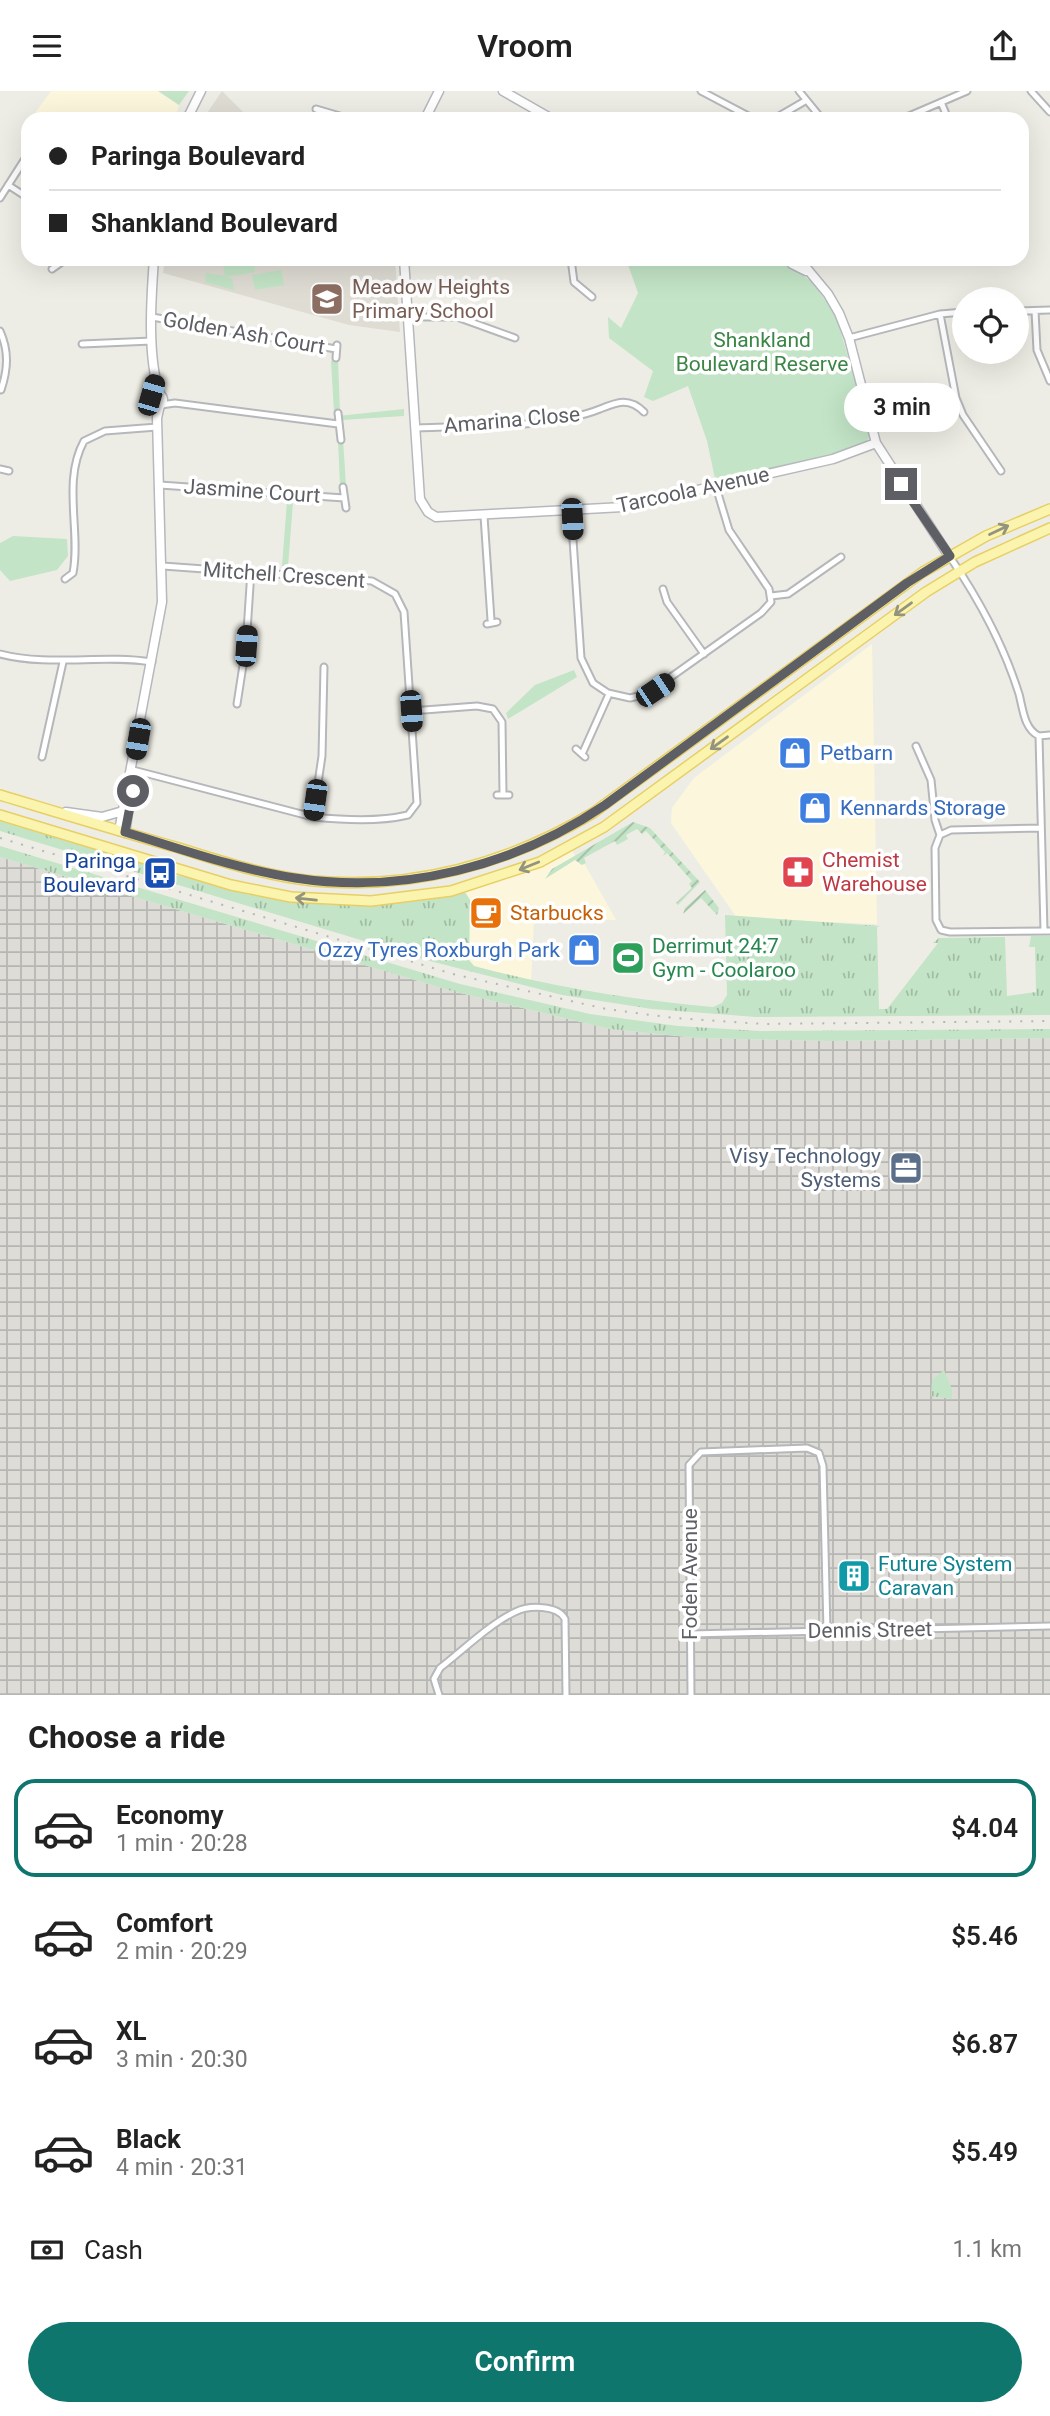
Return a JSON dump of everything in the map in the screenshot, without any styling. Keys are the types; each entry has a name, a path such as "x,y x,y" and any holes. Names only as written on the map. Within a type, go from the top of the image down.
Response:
{"main road":[{"path":"0,795 250,869 294,878 342,882 399,881 468,868 523,850 573,825 633,785 907,583 950,556 1007,526 1050,509"},
{"path":"0,815 232,885 279,895 341,902 395,899 451,891 509,874 583,840 903,608 960,571 1050,529"},
{"path":"633,785 643,799"},
{"path":"118,851 122,832"}],"street":[{"path":"190,112 201,91"},
{"path":"193,105 208,91"},
{"path":"428,112 439,91"},
{"path":"503,91 532,112"},
{"path":"701,91 741,112"},
{"path":"799,91 815,112"},
{"path":"918,112 967,91"},
{"path":"1031,91 1050,113"},
{"path":"312,100 314,112"},
{"path":"786,112 805,101"},
{"path":"942,102 946,112"},
{"path":"0,198 21,165"},
{"path":"8,185 21,193"},
{"path":"51,269 56,266"},
{"path":"122,832 123,811 133,770 162,601 158,400 152,317 154,266"},
{"name":"Tarcoola Avenue","path":"404,266 422,505 436,517 623,507 833,459 876,443"},
{"path":"572,266 574,282 592,297"},
{"path":"801,266 814,276 839,313 849,338 876,443 960,571 1005,659 1028,726 1039,736 1047,931 941,930 936,920 935,848 940,835 935,820 931,780 916,745"},
{"path":"1029,311 1050,310"},
{"path":"1035,311 1037,350 1050,381"},
{"path":"849,338 940,313 952,312"},
{"path":"940,313 956,398 963,415 1001,471"},
{"name":"Golden Ash Court","path":"152,317 337,347 336,358"},
{"path":"408,317 457,317 517,339"},
{"path":"0,331 8,357 7,373 1,390"},
{"path":"81,344 153,341"},
{"path":"158,400 338,424"},
{"name":"Amarina Close","path":"415,428 575,418 627,401 645,413"},
{"path":"338,413 341,440"},
{"path":"65,579 73,573 76,559 72,514 78,461 84,441 105,431 157,423"},
{"path":"0,469 9,471"},
{"name":"Jasmine Court","path":"160,485 344,498"},
{"name":"Jasmine Court","path":"343,487 346,508"},
{"path":"716,487 729,530 771,596"},
{"path":"571,510 581,658 593,683 609,694 630,698 647,694 761,614 771,596"},
{"path":"484,516 492,622"},
{"path":"771,596 788,594 842,557"},
{"name":"Mitchell Crescent","path":"133,770 313,817 339,820 398,818 415,811 417,803 404,612 401,603 388,588 372,581 163,566"},
{"path":"236,706 246,646 251,571"},
{"path":"664,588 667,602 704,654"},
{"path":"0,654 30,660 63,662 123,658 152,662"},
{"path":"42,757 63,662"},
{"path":"313,817 322,756 321,665 332,664"},
{"path":"576,749 584,755 609,694"},
{"path":"411,711 477,706 493,709 502,722 503,795"},
{"path":"1039,736 1050,735"},
{"path":"122,832 133,791 133,770"},
{"path":"64,814 102,817 123,811"},
{"path":"940,835 951,830 1041,828"},
{"name":"Foden Avenue","path":"691,1695 689,1465 696,1454 709,1450 795,1448 813,1449 819,1453 823,1467 827,1631"},
{"path":"439,1695 434,1679 440,1668 513,1613 527,1609 557,1610 564,1615 566,1695"},
{"name":"Dennis Street","path":"691,1634 1050,1626"}],"shaded area":[{"path":"51,91 158,91 179,105 177,112 36,112"},
{"path":"222,91 243,112 208,112"},
{"name":"Meadow Heights Primary School","path":"164,266 395,266 400,332 349,325 163,273"},
{"path":"872,644 877,924 737,918 671,823 672,808 694,778"},
{"path":"570,847 580,865 584,863 616,920 534,917 531,981 474,966 469,960 470,900 461,888"},
{"path":"0,857 452,991 610,1029 697,1038 830,1041 1050,1038 1050,1695 0,1695"}],"green space":[{"path":"158,91 189,91 179,105"},
{"path":"223,266 254,266 255,272 225,277 232,278 234,290 205,282 206,273 225,276"},
{"name":"Shankland Boulevard Reserve","path":"628,266 789,266 812,282 836,315 870,435 866,444 832,456 716,483 707,441 688,386 653,401 644,397 653,371 609,338 608,317 621,328 638,293"},
{"path":"281,270 284,285 255,290 252,275"},
{"path":"338,358 340,413 334,413 331,361"},
{"path":"404,409 404,416 342,420 338,416"},
{"path":"338,440 343,440 346,485 340,486"},
{"path":"287,501 293,502 288,567 282,566"},
{"path":"13,536 67,539 68,556 57,570 10,581 0,570 0,543"},
{"path":"574,670 577,677 508,719 506,713 535,685"},
{"path":"0,821 145,864 163,873 261,896 362,905 430,899 465,892 470,900 469,960 474,966 563,986 683,1004 713,1007 722,1003 727,995 725,915 880,926 877,927 879,1009 887,1009 938,943 933,943 939,938 1005,937 1007,996 1036,992 1035,947 1029,947 1031,936 1050,936 1050,1015 756,1017 652,1009 562,995 430,961 0,831"},
{"path":"633,822 650,828 700,882 678,905 676,903 692,888 689,884 692,881 667,853 663,856 665,852 646,831 642,834 637,829 626,835 628,839 617,845 615,841 584,858 586,863 582,865 575,860 545,879 552,869"},
{"path":"0,846 460,984 590,1014 678,1026 760,1031 1050,1029 1050,1038 830,1041 697,1038 610,1029 452,991 0,857"},
{"path":"705,890 719,908 717,915 701,898 683,914 685,908"},
{"path":"944,1370 952,1389 952,1399 931,1396 932,1380"}],"railway":[{"path":"0,838 453,974 606,1009 674,1018 764,1024 1050,1021"}],"place":[{"name":"Meadow Heights Primary School","path":"327,299"},
{"name":"Petbarn","path":"795,753"},
{"name":"Kennards Storage","path":"815,808"},
{"name":"Chemist Warehouse","path":"798,872"},
{"name":"Paringa Boulevard","path":"160,873"},
{"name":"Starbucks","path":"486,913"},
{"name":"Ozzy Tyres Roxburgh Park","path":"584,950"},
{"name":"Derrimut 24:7 Gym - Coolaroo","path":"628,958"},
{"name":"Visy Technology Systems","path":"906,1168"},
{"name":"Future System Caravan","path":"854,1576"}],"route":[{"path":"133,791 125,832 250,869 312,881 353,883 423,878 512,854 566,829 605,805 907,583 950,556 901,484"}]}
